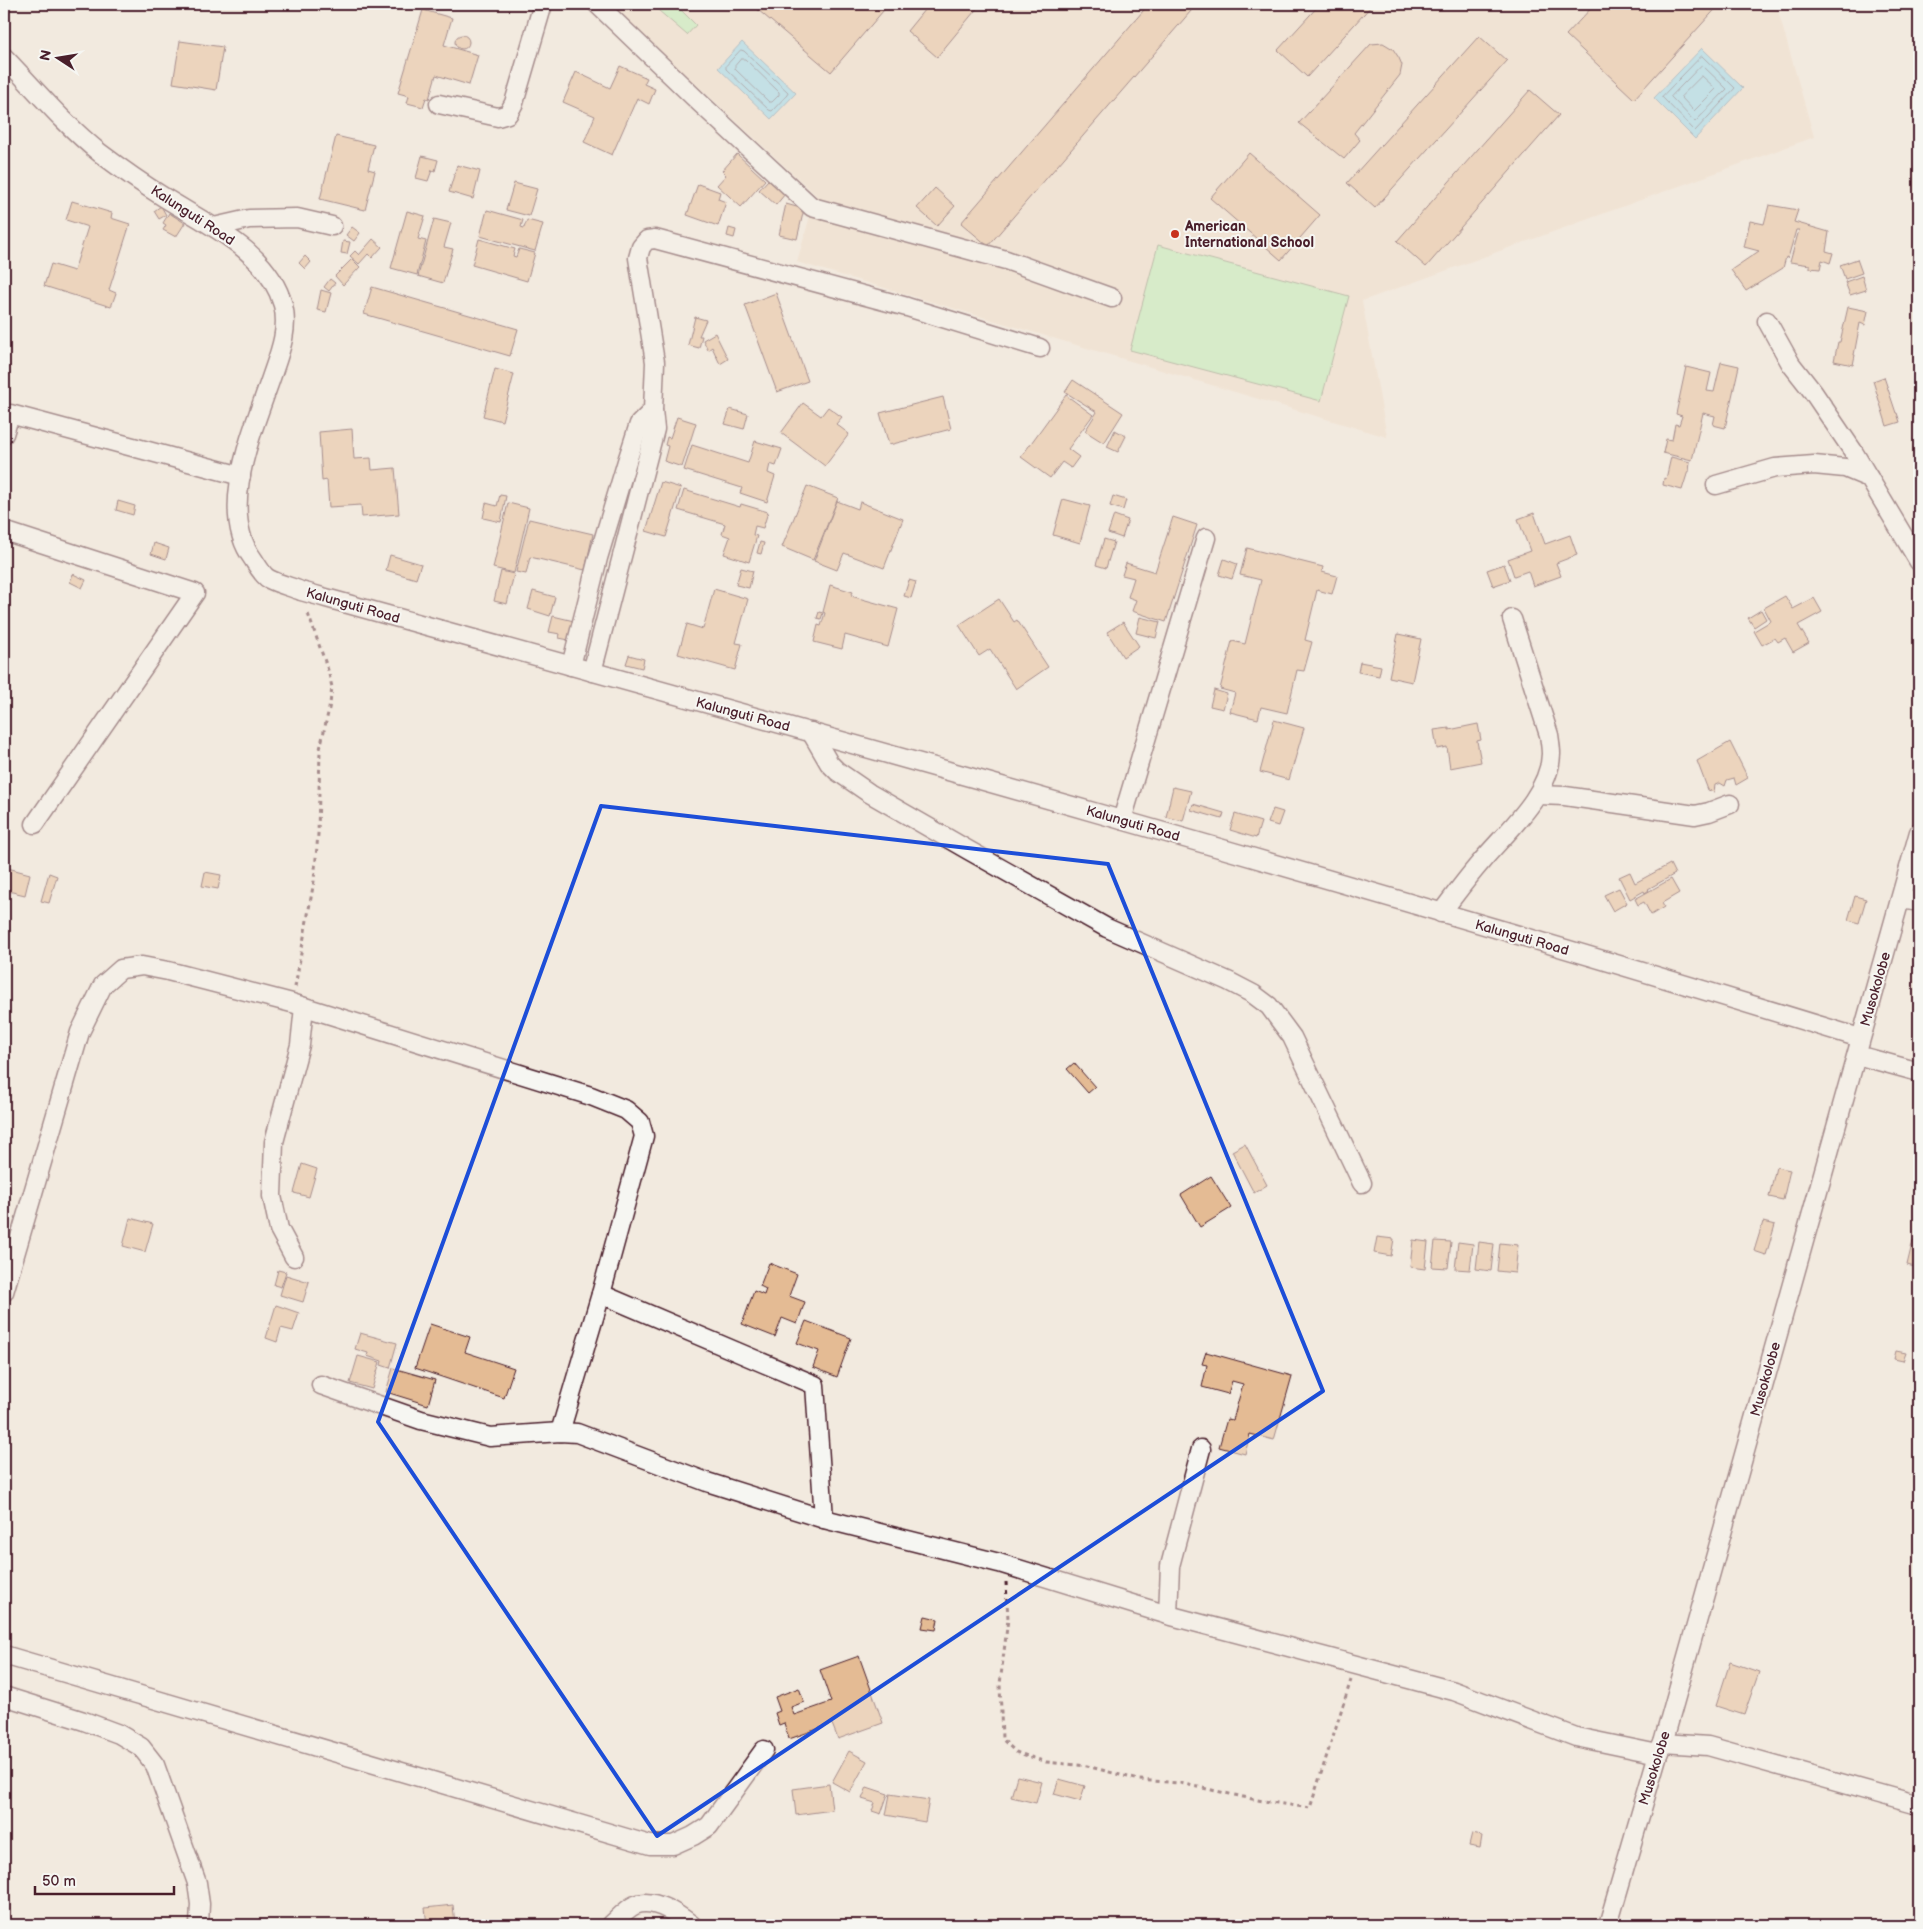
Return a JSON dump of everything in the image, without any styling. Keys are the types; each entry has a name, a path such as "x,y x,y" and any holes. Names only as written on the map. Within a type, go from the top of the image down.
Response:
{"street":[{"path":"439,104 498,117 508,114 514,103 543,4"},
{"path":"597,4 812,207 1006,260 1112,298"},
{"name":"Kalunguti Road","path":"4,57 100,153 162,196 214,227 244,249 272,278 286,319 285,331 279,355 243,464 236,513 246,550 268,579 301,591 1122,820 1684,984 1859,1046 1919,1072"},
{"path":"214,227 249,219 297,218 332,226"},
{"path":"592,672 655,429 653,410 655,362 638,258 641,247 647,240 655,239 907,307 1040,348"},
{"path":"1767,321 1791,364 1813,392 1853,451 1919,562"},
{"path":"571,666 598,558 627,461 639,424 653,410"},
{"path":"4,434 10,414 241,476"},
{"path":"1716,485 1774,468 1814,465 1845,468 1869,478"},
{"path":"4,531 195,593 34,824"},
{"path":"1122,820 1206,538"},
{"path":"1441,913 1538,795 1551,756 1550,735 1512,619"},
{"path":"811,732 829,763 837,771 869,793 1107,928 1228,981 1253,994 1269,1006 1292,1037 1362,1183"},
{"path":"1538,795 1564,796 1696,814 1710,812 1730,804"},
{"name":"Musokolobe","path":"1608,1925 1660,1748 1919,832"},
{"path":"1901,899 1919,902"},
{"path":"4,1292 80,1032 102,985 121,970 142,966 168,971 298,1005 591,1096 626,1110 640,1122 644,1136 601,1294 560,1432"},
{"path":"294,1257 279,1228 272,1196 274,1151 283,1106 300,1045 298,1005"},
{"path":"601,1294 815,1385 824,1519"},
{"path":"321,1385 421,1420 490,1437 560,1432 577,1433 707,1482 824,1519 999,1563 1168,1615 1454,1691 1576,1737 1660,1748 1708,1746 1919,1805"},
{"path":"1168,1615 1170,1566 1201,1449"},
{"path":"4,1655 650,1845 674,1845 709,1826 764,1750"},
{"path":"4,1696 119,1734 141,1747 155,1765 197,1883 200,1904 199,1925"},
{"path":"611,1925 634,1905 642,1903 650,1903 675,1911 692,1925"}],"path":[{"path":"298,1005 314,881 318,834 320,749 332,688 328,670 314,634 301,591"},
{"path":"999,1563 1007,1585 1008,1619 1000,1684 1002,1739 1016,1752 1046,1762 1087,1766 1139,1780 1180,1783 1257,1800 1310,1808 1356,1664"}],"highlighted area":[{"path":"601,806 1108,864 1323,1391 657,1836 378,1422"}],"shaded area":[{"name":"American International School","path":"609,4 1776,4 1814,137 1362,301 1387,437 797,262 816,195"}],"green space":[{"path":"651,4 675,4 696,25 687,35"},
{"path":"1158,245 1349,296 1321,401 1130,350"}],"water":[{"path":"742,42 796,93 771,119 718,68"},
{"path":"1702,48 1743,88 1695,139 1654,98"}],"building":[{"path":"48,4 65,4 50,10"},
{"path":"751,4 889,4 831,72"},
{"path":"929,4 976,4 979,6 937,57 907,31"},
{"path":"1149,4 1197,4 988,246 961,223"},
{"path":"1320,4 1373,4 1307,77 1278,50"},
{"path":"1595,4 1720,4 1634,99 1566,35"},
{"path":"423,10 452,18 444,45 478,55 469,85 436,75 429,99 426,98 423,107 407,103 409,96 398,93"},
{"path":"459,35 465,35 469,42 465,49 459,49 455,45 455,39"},
{"path":"1479,36 1507,61 1375,208 1347,183"},
{"path":"180,41 223,47 216,90 173,83"},
{"path":"1383,43 1393,49 1399,58 1402,65 1400,75 1354,133 1360,140 1344,159 1299,123 1371,44"},
{"path":"620,66 647,78 644,84 655,89 649,104 637,98 612,155 584,142 595,116 563,102 576,72 610,88"},
{"path":"1530,90 1559,115 1426,267 1397,241"},
{"path":"336,136 374,145 368,169 375,171 365,210 320,199"},
{"path":"1249,153 1320,215 1281,260 1210,198"},
{"path":"737,154 765,180 741,207 717,185 726,175 722,171"},
{"path":"422,156 438,160 435,171 432,170 428,181 416,178"},
{"path":"457,165 480,171 473,199 449,192"},
{"path":"768,180 785,194 776,205 759,190"},
{"path":"514,183 537,189 529,216 506,210"},
{"path":"698,184 720,192 718,199 726,202 718,226 687,215"},
{"path":"935,188 955,206 937,226 917,208"},
{"path":"72,201 112,213 111,218 130,224 109,290 116,293 111,307 44,286 51,264 74,271 88,227 66,220"},
{"path":"786,204 804,209 797,239 779,235"},
{"path":"1769,205 1798,210 1794,222 1829,232 1826,251 1833,253 1830,263 1822,260 1820,269 1810,268 1810,265 1790,262 1799,230 1796,230 1783,268 1746,291 1731,270 1759,251 1744,247 1750,221 1764,224"},
{"path":"161,206 166,215 159,219 154,211"},
{"path":"487,210 523,220 521,227 524,228 527,220 543,224 535,251 480,236"},
{"path":"407,211 425,216 418,239 426,241 417,275 391,268"},
{"path":"169,213 185,223 176,237 163,230 166,225 163,223"},
{"path":"434,219 451,223 444,247 453,249 443,283 418,276"},
{"path":"352,227 360,233 354,241 346,235"},
{"path":"729,228 736,230 734,238 727,236"},
{"path":"373,239 382,247 372,258 368,254 359,264 350,256 355,251 359,255"},
{"path":"479,239 515,249 513,256 516,257 519,249 535,253 527,281 472,265"},
{"path":"343,241 350,242 347,254 341,253"},
{"path":"305,256 311,262 305,269 299,263"},
{"path":"352,259 360,267 343,285 335,276"},
{"path":"1857,259 1862,273 1845,279 1840,265"},
{"path":"1862,276 1866,290 1850,295 1845,282"},
{"path":"330,279 335,283 329,291 324,287"},
{"path":"372,287 518,329 510,356 364,314"},
{"path":"321,290 331,293 326,312 317,310"},
{"path":"776,293 808,381 777,392 745,305"},
{"path":"1848,307 1868,311 1865,325 1860,323 1853,365 1834,361"},
{"path":"695,317 706,320 699,336 702,336 699,348 688,345"},
{"path":"715,333 728,359 720,364 712,347 708,350 703,340"},
{"path":"1721,362 1739,366 1725,428 1713,425 1715,416 1703,413 1692,460 1663,453 1666,439 1672,440 1675,424 1679,425 1682,416 1676,414 1686,367 1711,373 1707,391 1714,392"},
{"path":"495,369 514,374 502,421 483,416"},
{"path":"1884,377 1900,422 1887,426 1873,381"},
{"path":"1073,380 1123,413 1104,443 1085,431 1097,412 1065,392"},
{"path":"1066,395 1093,415 1068,449 1079,457 1071,468 1062,462 1050,478 1021,457"},
{"path":"943,397 951,429 889,445 880,413"},
{"path":"803,403 821,416 828,407 842,417 836,424 849,434 825,466 781,433"},
{"path":"730,409 748,414 744,429 725,424"},
{"path":"677,417 696,423 682,467 664,461 668,446 665,445 667,437 670,438"},
{"path":"352,429 354,459 371,458 372,470 395,468 399,514 362,517 361,505 329,507 327,480 322,481 319,432"},
{"path":"1115,430 1126,436 1118,452 1107,447"},
{"path":"755,441 782,449 776,466 770,464 768,473 775,476 767,502 740,493 742,488 684,470 692,445 748,463"},
{"path":"1671,457 1690,462 1689,472 1682,490 1663,485"},
{"path":"661,482 681,488 666,537 646,531"},
{"path":"807,486 838,498 813,560 782,547"},
{"path":"684,490 740,507 741,504 768,512 763,528 755,526 753,535 757,536 749,562 724,554 730,537 722,534 725,524 678,510"},
{"path":"500,495 506,496 501,522 483,518 486,503 497,506"},
{"path":"1113,496 1126,500 1123,510 1110,506"},
{"path":"1063,499 1090,506 1080,543 1053,535"},
{"path":"118,501 135,506 133,515 116,510"},
{"path":"837,501 858,509 860,502 903,519 884,568 844,553 837,570 814,561"},
{"path":"508,503 529,508 514,573 493,568"},
{"path":"1534,513 1545,544 1570,535 1577,555 1556,563 1561,576 1533,586 1528,571 1514,576 1508,559 1530,551 1518,519"},
{"path":"1114,515 1128,520 1122,538 1108,533"},
{"path":"1173,517 1197,525 1166,622 1132,611 1136,600 1128,597 1134,578 1122,575 1126,563 1155,572"},
{"path":"529,519 593,534 585,570 530,557 526,574 516,572"},
{"path":"1104,539 1114,542 1106,568 1096,565"},
{"path":"760,542 764,543 761,554 757,553"},
{"path":"154,543 169,548 166,559 151,554"},
{"path":"1247,548 1323,567 1322,572 1337,576 1332,594 1317,590 1305,640 1312,642 1304,671 1297,670 1287,713 1261,707 1258,719 1230,712 1235,693 1220,689 1232,641 1245,644 1261,580 1240,575"},
{"path":"390,555 421,564 416,579 386,570"},
{"path":"1224,559 1237,564 1232,579 1219,575"},
{"path":"1504,564 1510,580 1493,586 1487,570"},
{"path":"741,568 753,571 749,588 736,585"},
{"path":"501,571 514,574 507,604 494,601"},
{"path":"73,574 86,580 82,588 70,582"},
{"path":"909,580 916,582 911,598 904,596"},
{"path":"830,585 853,592 851,596 898,609 888,647 845,635 842,649 814,642 818,625 821,626 825,613 823,612"},
{"path":"714,589 748,599 736,643 742,644 735,670 678,654 687,624 703,629"},
{"path":"533,591 555,597 550,616 528,609"},
{"path":"1785,596 1793,609 1814,598 1822,612 1798,625 1809,643 1793,652 1785,638 1778,642 1775,638 1762,645 1754,631 1771,621 1764,608"},
{"path":"999,599 1014,622 1017,620 1048,667 1016,689 990,649 979,656 959,625"},
{"path":"1761,610 1766,619 1754,627 1748,618"},
{"path":"819,612 823,613 821,619 817,618"},
{"path":"553,616 574,621 569,640 559,638 560,634 549,632"},
{"path":"1140,617 1160,622 1156,638 1136,633"},
{"path":"1123,622 1139,646 1123,657 1107,632"},
{"path":"1398,634 1421,639 1412,682 1389,677"},
{"path":"629,655 644,659 642,668 626,664"},
{"path":"1360,662 1381,666 1379,676 1358,672"},
{"path":"1214,690 1227,694 1223,709 1210,706"},
{"path":"1274,720 1304,728 1289,780 1260,772"},
{"path":"1478,724 1481,740 1477,741 1481,762 1450,768 1447,747 1437,749 1434,730 1449,728 1449,730"},
{"path":"1730,742 1748,778 1736,785 1734,778 1727,780 1725,786 1720,783 1715,785 1714,792 1708,790 1697,761"},
{"path":"1173,787 1191,791 1183,821 1166,817"},
{"path":"1193,804 1224,813 1222,819 1191,810"},
{"path":"1273,809 1283,812 1278,826 1268,823"},
{"path":"1235,814 1261,822 1256,838 1230,830"},
{"path":"1670,864 1675,874 1648,889 1645,893 1644,891 1630,899 1619,877 1630,872 1635,883"},
{"path":"4,867 30,874 25,895 4,890"},
{"path":"205,872 221,875 218,889 202,886"},
{"path":"49,873 57,876 49,903 41,901"},
{"path":"1671,879 1679,893 1662,903 1664,907 1651,915 1644,902 1638,905 1635,899"},
{"path":"1619,888 1627,903 1613,911 1604,895"},
{"path":"1855,896 1866,899 1859,923 1848,920"},
{"path":"1074,1063 1095,1087 1088,1093 1067,1069"},
{"path":"1245,1144 1267,1185 1254,1193 1232,1151"},
{"path":"302,1164 317,1169 309,1197 294,1193"},
{"path":"1776,1167 1790,1170 1783,1200 1769,1197"},
{"path":"1211,1176 1231,1208 1200,1227 1181,1195"},
{"path":"130,1218 153,1224 145,1252 123,1246"},
{"path":"1763,1222 1775,1225 1766,1255 1754,1251"},
{"path":"1377,1237 1394,1239 1391,1256 1374,1253"},
{"path":"1413,1240 1428,1242 1425,1269 1410,1267"},
{"path":"1913,1240 1919,1241 1919,1268 1907,1265"},
{"path":"1435,1241 1451,1242 1448,1268 1432,1267"},
{"path":"1458,1242 1473,1244 1470,1270 1455,1269"},
{"path":"1479,1242 1494,1244 1491,1271 1476,1269"},
{"path":"1500,1243 1518,1245 1515,1273 1497,1271"},
{"path":"769,1263 797,1274 789,1296 805,1302 797,1324 782,1318 775,1337 742,1324 754,1291 764,1295 766,1289 760,1286"},
{"path":"278,1270 286,1272 281,1287 274,1285"},
{"path":"286,1275 309,1282 303,1302 280,1295"},
{"path":"276,1305 299,1313 293,1331 281,1328 277,1342 266,1338"},
{"path":"806,1321 851,1338 837,1377 813,1367 819,1351 797,1343"},
{"path":"430,1324 470,1337 465,1352 514,1368 504,1398 415,1368"},
{"path":"360,1333 397,1343 390,1368 381,1365 382,1361 367,1356 368,1353 355,1349"},
{"path":"1896,1351 1906,1353 1903,1361 1894,1359"},
{"path":"1206,1352 1292,1376 1274,1440 1250,1434 1245,1454 1219,1447 1227,1419 1233,1420 1243,1384 1232,1381 1228,1394 1202,1387 1207,1365 1202,1364"},
{"path":"358,1356 380,1362 372,1389 350,1383"},
{"path":"393,1368 435,1380 428,1405 386,1392"},
{"path":"925,1616 938,1619 936,1630 922,1628"},
{"path":"859,1656 883,1723 838,1739 832,1724 789,1739 784,1723 779,1725 775,1713 780,1711 775,1697 799,1688 804,1702 791,1707 794,1715 831,1702 820,1670"},
{"path":"1730,1662 1759,1672 1744,1715 1716,1706"},
{"path":"849,1751 867,1761 850,1792 832,1782"},
{"path":"1017,1776 1042,1782 1036,1803 1011,1797"},
{"path":"1059,1779 1085,1786 1080,1801 1054,1794"},
{"path":"829,1784 832,1810 796,1815 793,1789"},
{"path":"867,1787 888,1794 881,1814 872,1811 875,1803 862,1799"},
{"path":"890,1794 929,1800 925,1822 886,1815"},
{"path":"1472,1834 1482,1836 1480,1848 1469,1846"},
{"path":"453,1905 455,1925 427,1925 425,1908"}],"place":[{"name":"American International School","path":"1175,234"}]}
